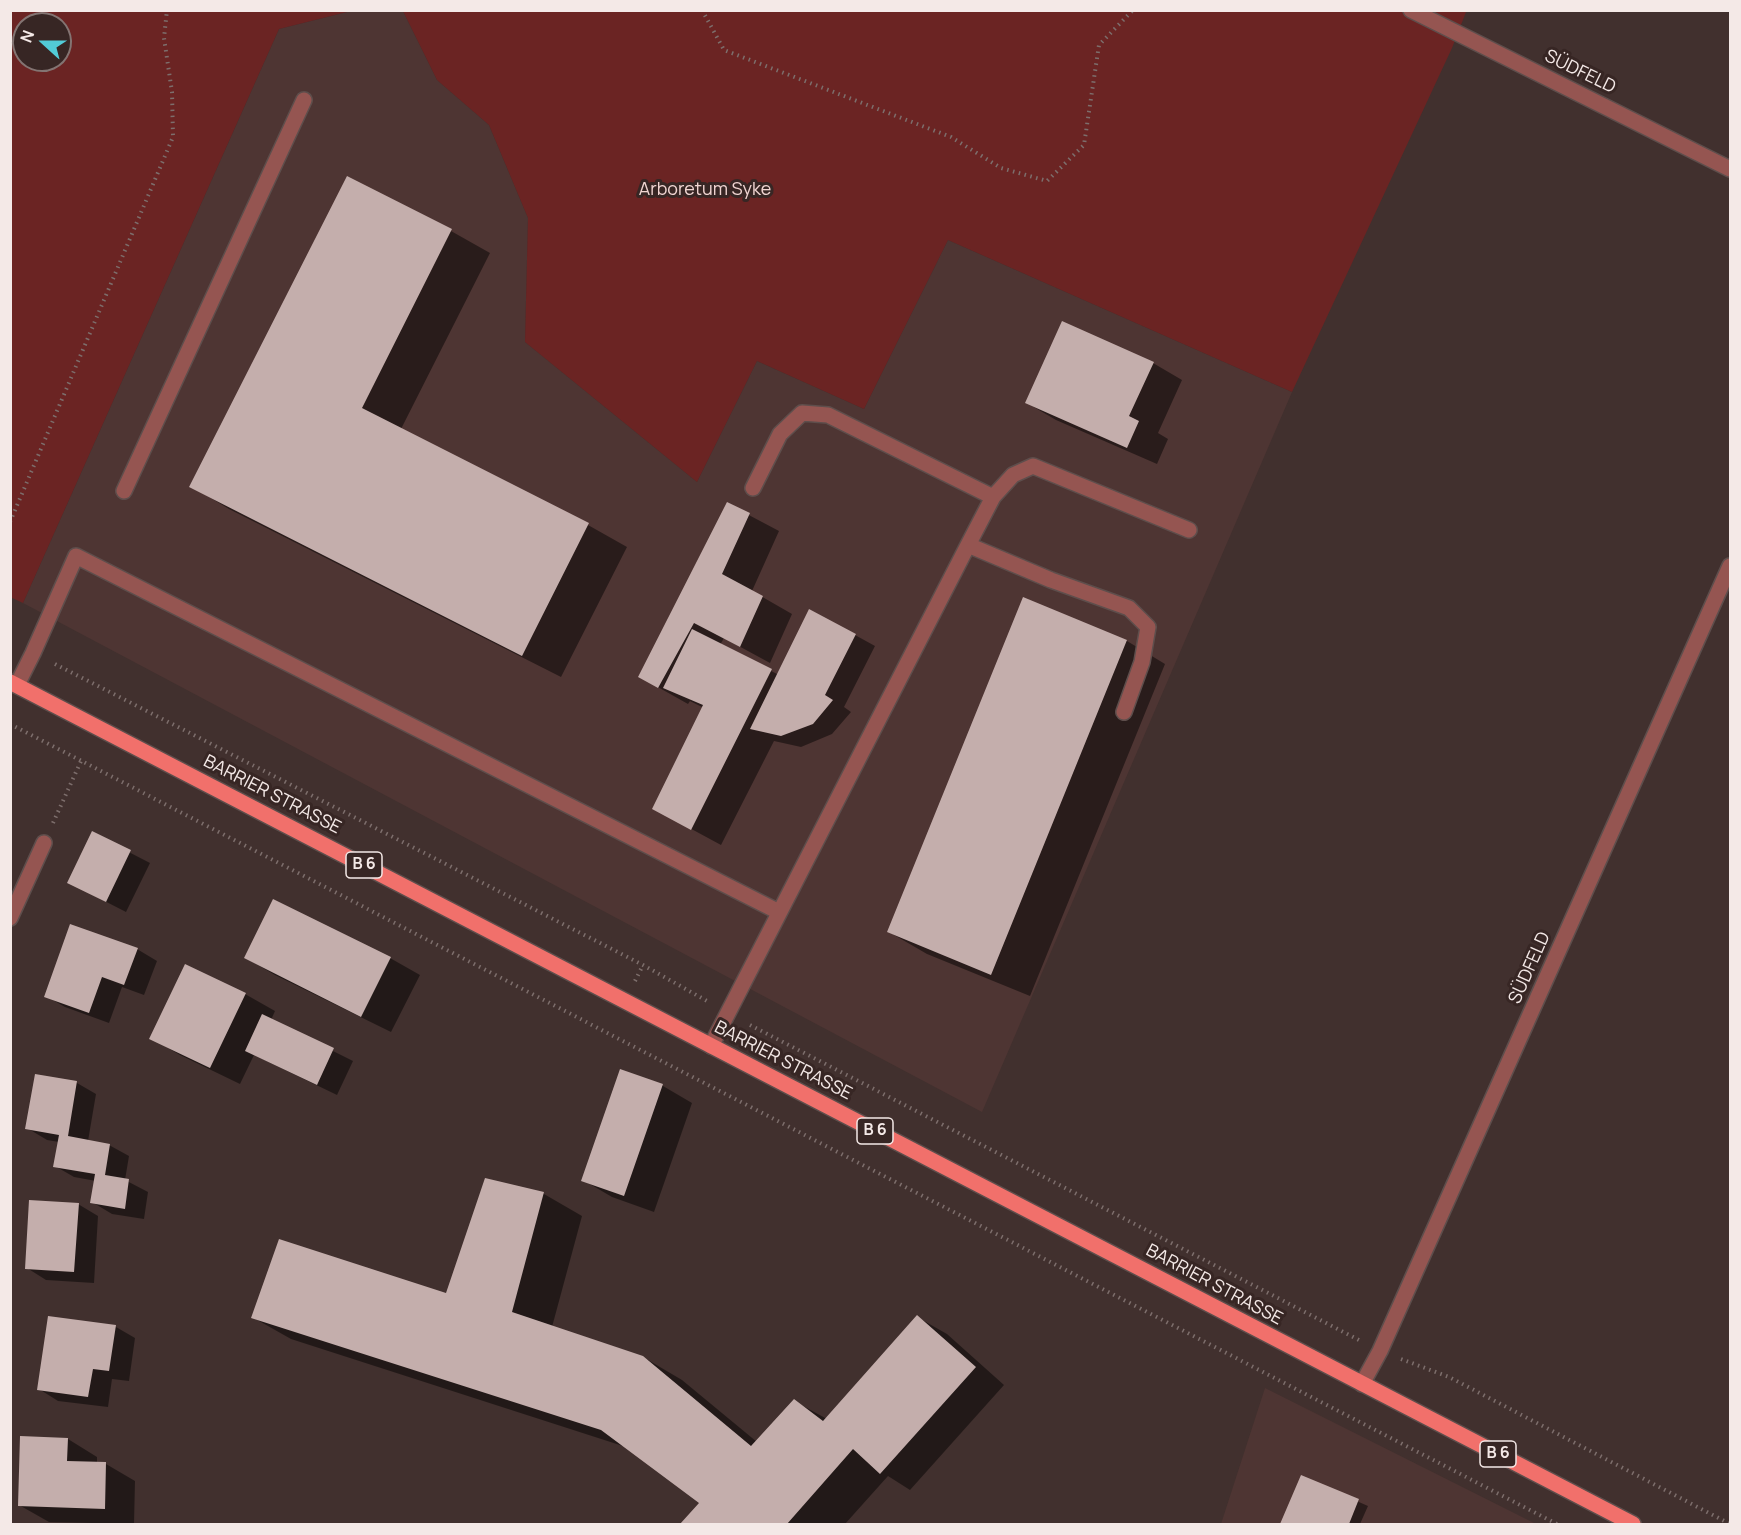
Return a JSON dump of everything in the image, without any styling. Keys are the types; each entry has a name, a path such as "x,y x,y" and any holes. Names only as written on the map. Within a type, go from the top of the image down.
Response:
{"main road":[{"name":"BARRIER STRASSE","path":"14,683 1633,1524"}],"street":[{"name":"SÜDFELD","path":"1412,10 1731,169"},
{"path":"124,491 304,99"},
{"path":"753,488 780,434 802,413 828,415 993,497"},
{"path":"711,1046 993,497 1013,475 1033,466 1189,530"},
{"path":"968,545 1051,580 1129,608 1148,627 1142,662 1124,712"},
{"path":"14,683 33,653 76,556 779,912"},
{"name":"SÜDFELD","path":"1362,1384 1380,1351 1731,566"},
{"path":"10,918 44,843"}],"path":[{"path":"10,522 173,137 172,92 164,38 167,10"},
{"path":"702,10 724,50 951,137 1001,168 1047,181 1084,145 1099,45 1133,10"},
{"path":"33,653 643,965 728,1013 1380,1351 1449,1377 1731,1524"},
{"path":"10,724 1557,1524"},
{"path":"44,843 81,761"}],"shaded area":[{"path":"351,11 403,11 437,80 489,125 528,218 525,342 697,482 757,361 864,409 948,240 1292,392 982,1112 23,603 279,29"},
{"path":"1265,1388 1536,1524 1221,1524"}],"green space":[{"path":"11,10 351,11 279,29 23,603 10,597"},
{"name":"Arboretum Syke","path":"1464,10 1466,12 1452,48 1292,392 948,240 864,409 757,361 697,482 525,342 528,218 489,125 437,80 403,11"}],"building":[{"path":"347,176 452,229 362,408 589,523 522,656 189,487"},
{"path":"1062,321 1154,362 1129,416 1139,421 1127,448 1025,403"},
{"path":"727,502 750,513 722,574 763,596 740,647 694,623 658,688 638,677"},
{"path":"1023,597 1127,640 991,975 887,932"},
{"path":"809,609 856,634 825,695 833,700 813,724 781,736 750,729"},
{"path":"692,629 772,669 691,830 652,809 703,705 663,688"},
{"path":"92,831 131,850 106,902 67,883"},
{"path":"273,899 391,957 361,1017 244,958"},
{"path":"70,924 138,948 124,985 102,977 89,1013 44,997"},
{"path":"185,964 246,993 210,1068 149,1039"},
{"path":"262,1014 334,1048 317,1085 245,1051"},
{"path":"620,1069 663,1084 624,1196 581,1181"},
{"path":"35,1074 77,1081 68,1136 110,1144 105,1175 129,1179 125,1209 90,1203 95,1174 53,1167 59,1135 25,1129"},
{"path":"485,1178 544,1192 512,1312 643,1356 751,1446 794,1399 823,1421 917,1315 976,1367 880,1474 853,1449 787,1524 680,1524 699,1503 601,1430 251,1318 279,1239 446,1293"},
{"path":"29,1200 79,1203 74,1272 25,1269"},
{"path":"48,1316 116,1325 109,1371 93,1369 88,1397 37,1390"},
{"path":"20,1436 68,1438 67,1461 106,1462 105,1509 18,1506"},
{"path":"1301,1475 1359,1499 1349,1524 1280,1524"}]}
